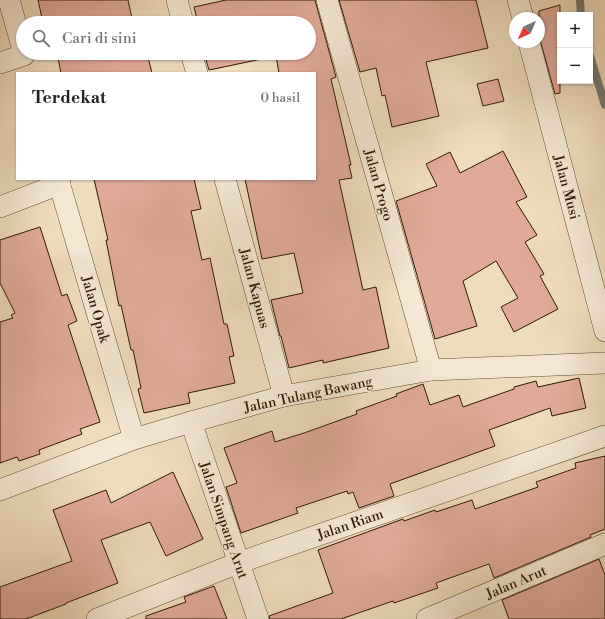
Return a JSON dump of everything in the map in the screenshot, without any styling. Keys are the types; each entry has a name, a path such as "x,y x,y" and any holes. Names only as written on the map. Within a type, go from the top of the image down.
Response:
{"street":[{"path":"8,0 16,27"},
{"path":"177,0 181,16"},
{"name":"Jalan Progo","path":"327,0 431,370"},
{"path":"518,0 521,12"},
{"name":"Jalan Musi","path":"531,48 605,331"},
{"path":"0,63 16,60"},
{"path":"193,60 197,72"},
{"name":"Jalan Kapuas","path":"225,180 284,396"},
{"path":"0,207 59,182"},
{"name":"Jalan Opak","path":"59,182 134,439"},
{"name":"Jalan Tulang Bawang","path":"0,490 134,439 284,396 431,370 605,363"},
{"name":"Jalan Simpang Arut","path":"190,422 258,619"},
{"name":"Jalan Riam","path":"97,619 238,563 605,436"},
{"name":"Jalan Arut","path":"427,619 605,544"}],"building":[{"path":"38,0 128,0 131,16 41,16"},
{"path":"226,0 315,0 336,77 331,79 351,165 349,165 352,178 339,180 363,290 376,287 389,348 323,363 323,360 289,368 271,300 303,293 294,253 262,259 245,180 316,180 316,72 279,72 277,60 316,60 316,16 196,16 194,7"},
{"path":"339,0 476,0 488,48 426,62 439,116 392,127 385,95 382,96 376,68 360,72"},
{"path":"560,5 560,12 557,12 557,84 560,84 560,93 555,94 542,48 545,48 545,12 539,11"},
{"path":"58,60 149,60 152,72 61,72"},
{"path":"206,60 257,60 209,70"},
{"path":"498,79 504,101 483,106 477,84"},
{"path":"503,151 527,197 516,202 537,235 525,242 544,274 540,276 558,309 514,332 501,307 518,298 496,261 463,281 477,326 435,339 396,201 437,186 426,164 450,152 460,173"},
{"path":"94,180 194,180 201,209 191,211 202,260 210,258 224,324 227,324 234,356 229,357 235,383 188,393 190,403 144,413 138,389 141,388 133,350 131,350 121,305 119,306 106,240 108,240"},
{"path":"40,227 62,296 67,294 77,321 68,325 100,422 80,429 82,434 39,450 40,454 19,461 17,457 0,463 0,322 13,318 11,315 15,313 0,283 0,240"},
{"path":"579,378 586,408 552,416 550,408 489,430 495,446 390,484 394,496 359,508 353,492 348,494 347,491 296,508 298,513 241,533 226,487 237,483 224,448 272,431 275,442 304,433 357,414 356,411 397,396 396,394 423,384 430,405 459,395 463,407 514,389 514,387 536,381 538,387"},
{"path":"605,456 605,529 590,535 591,537 494,578 489,564 436,583 438,588 394,603 393,601 341,619 270,619 269,616 333,593 318,550 403,519 404,521 435,510 436,512 472,500 475,509 538,487 536,482 576,468 575,463"},
{"path":"173,472 203,539 166,556 150,522 101,540 118,583 26,619 0,619 0,587 72,561 53,510 106,490 111,503"},
{"path":"599,559 605,575 605,619 509,619 502,600"},
{"path":"214,586 227,619 146,619 146,616 186,602 184,597"}],"waterway":[{"path":"580,0 581,12"},
{"path":"593,66 605,105"}]}
